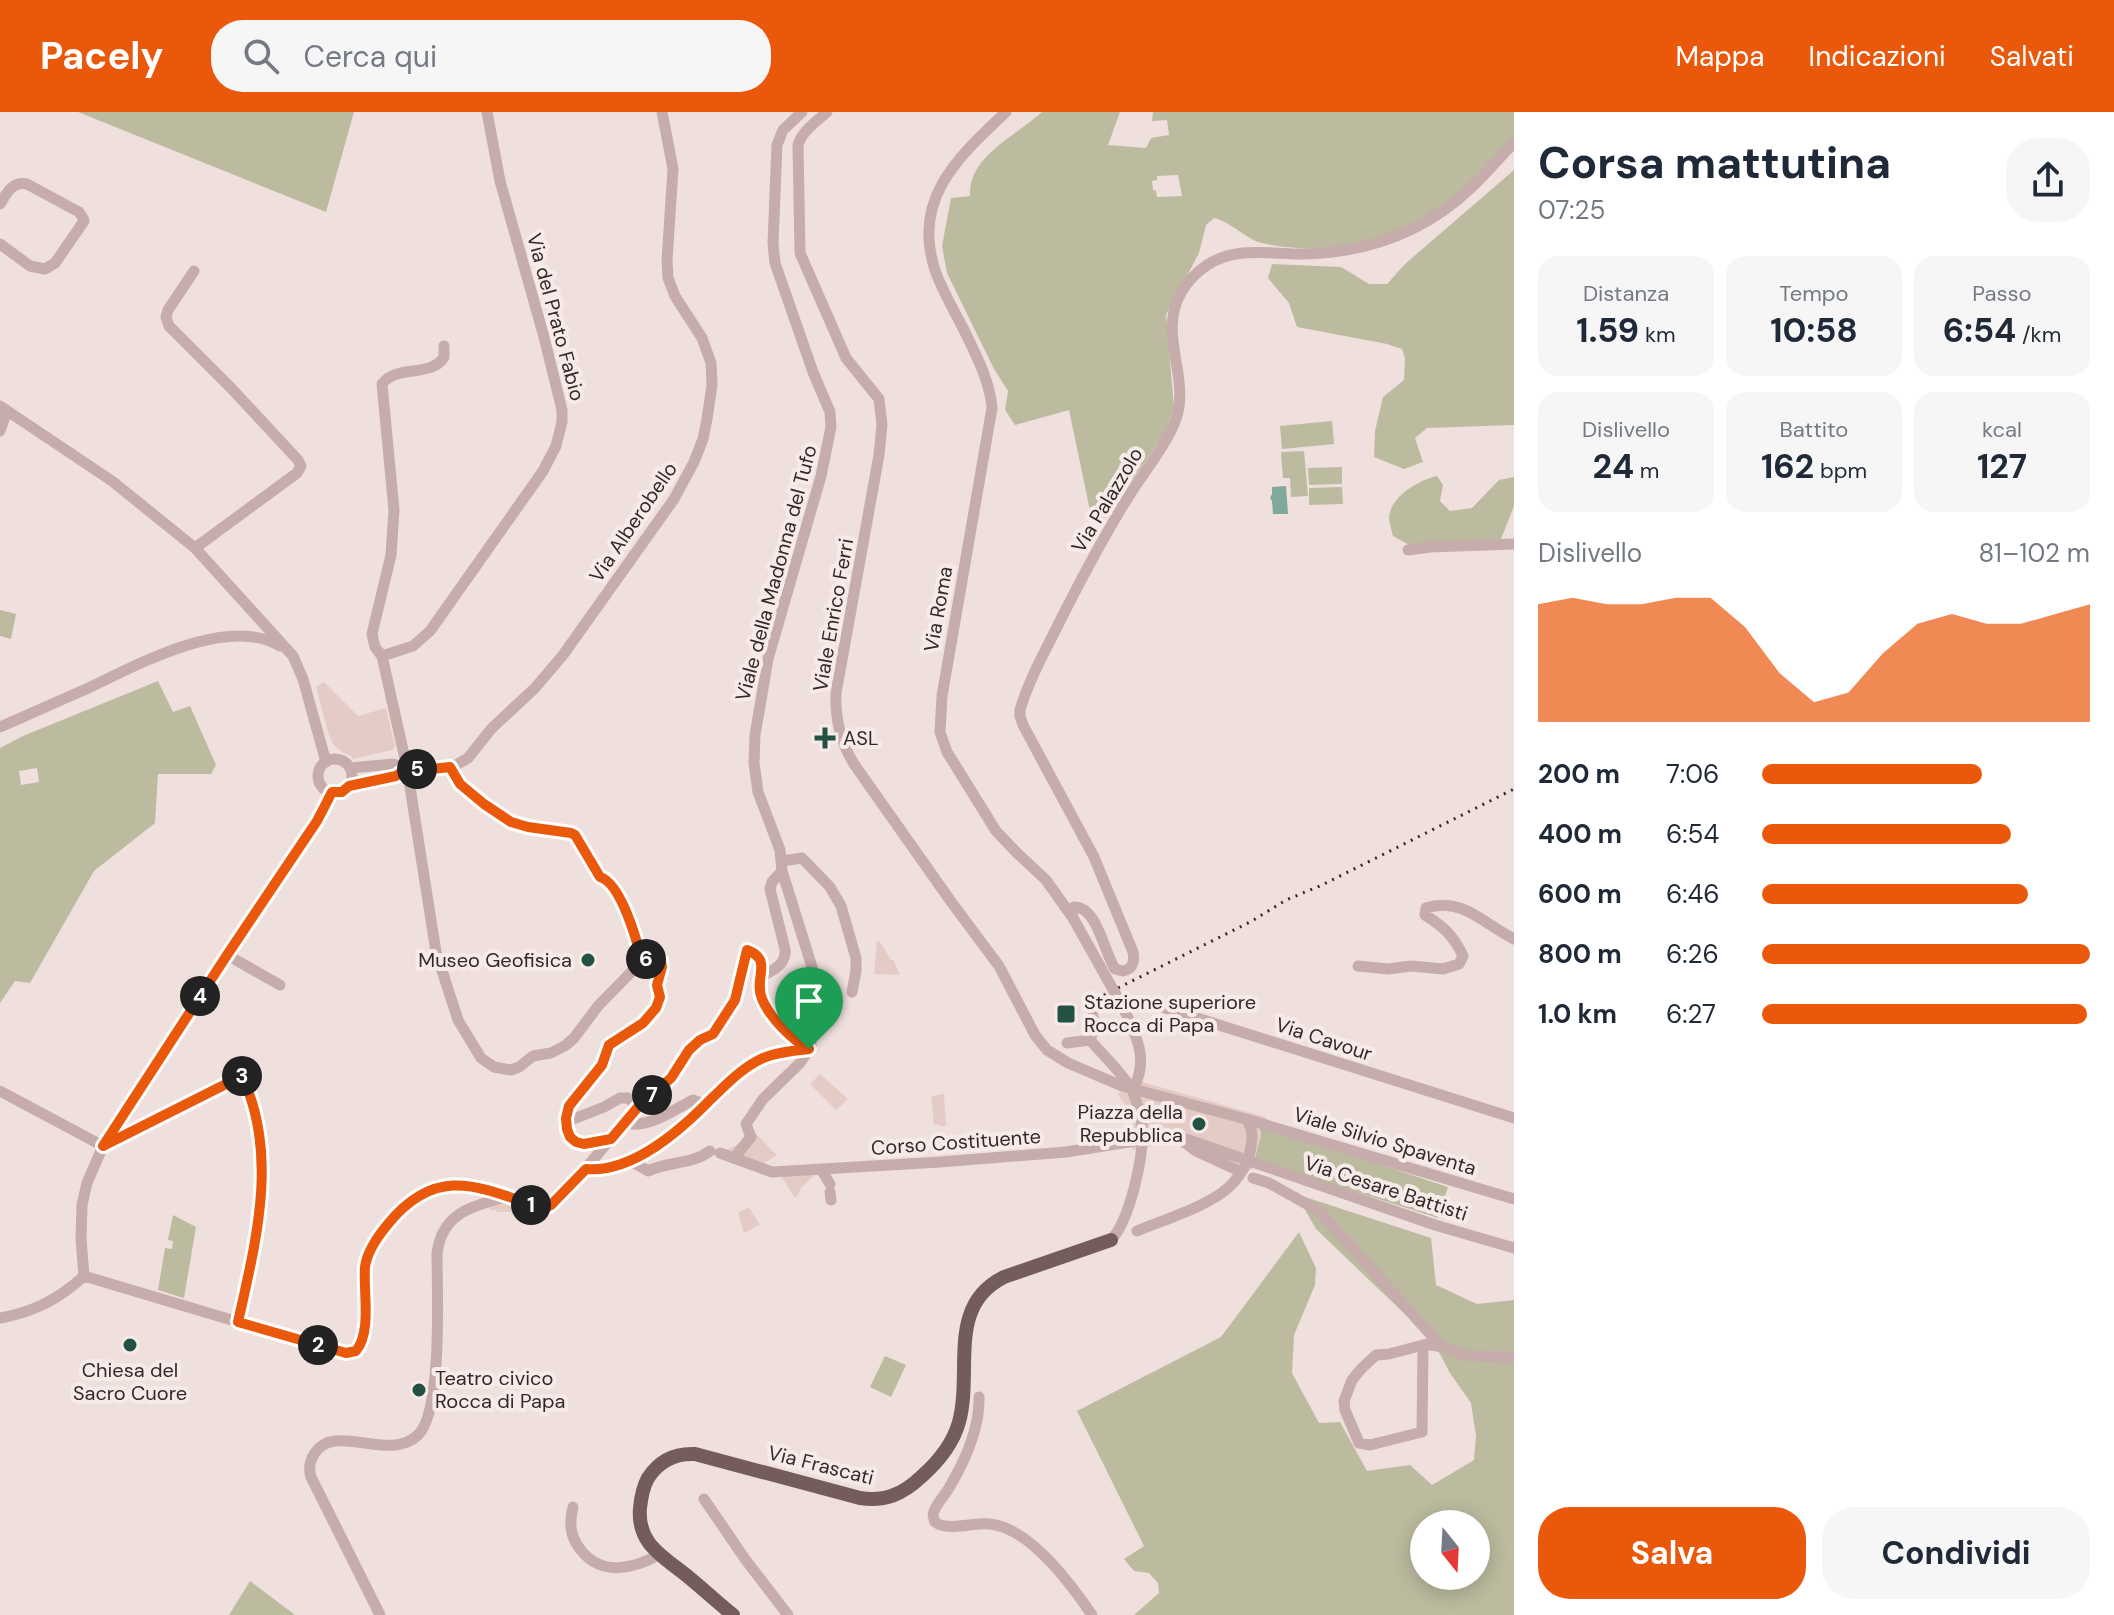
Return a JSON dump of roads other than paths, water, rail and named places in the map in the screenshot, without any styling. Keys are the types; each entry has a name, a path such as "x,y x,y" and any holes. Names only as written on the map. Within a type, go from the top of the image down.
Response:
{"main road":[{"name":"Via Frascati","path":"733,1615 650,1545 641,1531 640,1502 645,1484 661,1463 672,1457 701,1455 870,1500 888,1498 905,1490 935,1463 955,1434 965,1384 966,1324 978,1298 988,1286 1004,1277 1111,1240"}],"street":[{"name":"Via del Prato Fabio","path":"382,656 413,646 430,631 538,479 561,433 562,410 500,181 487,112"},
{"name":"Via Alberobello","path":"450,767 468,758 492,728 535,688 563,655 674,499 701,446 712,385 711,363 707,348 675,296 668,278 673,169 662,112"},
{"name":"Viale della Madonna del Tufo","path":"802,112 785,127 777,145 774,257 830,412 831,434 766,664 755,726 754,763 758,792 812,967 809,1049"},
{"name":"Viale Enrico Ferri","path":"827,112 806,130 798,145 800,253 846,358 879,399 882,425 836,693 836,709 846,751 999,966 1039,1041 1052,1054 1068,1063 1133,1090"},
{"name":"Via Roma","path":"1006,112 952,166 935,197 929,220 934,267 981,366 992,408 939,727 947,752 996,831 1046,880 1073,918 1124,1009 1141,1054 1133,1090"},
{"name":"Via Palazzolo","path":"1073,918 1074,907 1085,909 1115,969 1123,971 1132,966 1133,952 1102,875 1023,725 1020,710 1088,565 1176,417 1179,387 1172,323 1175,304 1184,288 1194,275 1209,264 1238,253 1331,252 1368,246 1404,235 1452,205 1514,143"},
{"path":"0,204 13,186 27,184 79,212 84,221 55,263 45,269 30,266 0,244"},
{"path":"194,271 168,310 167,323 242,399 301,466 297,473 195,548"},
{"path":"444,346 444,357 438,365 390,376 382,388 394,510 391,555 372,634 375,647 382,656 407,768 436,952 461,1026 478,1055 494,1067 506,1071 515,1069 533,1056 551,1053 566,1045 598,1006 644,960 653,958 661,961 656,1008 643,1023 609,1045 602,1065 569,1106 566,1122 570,1137 580,1144 611,1139"},
{"path":"0,431 4,408 112,481 195,548 288,651 300,670 326,762"},
{"path":"1408,550 1514,544"},
{"path":"0,727 117,674 197,643 251,636 271,641 288,651"},
{"path":"349,786 352,777 346,763 336,759 326,762 320,770 319,780 324,788 332,792 393,777 407,768"},
{"path":"350,768 393,764 407,768 450,767 460,784 511,822 575,835 600,877 607,879 630,919 644,960"},
{"path":"84,1276 82,1205 87,1183 103,1146 317,821 332,792"},
{"path":"761,977 781,965 785,958 770,889 772,882 782,866 802,858 839,901 856,958 852,992"},
{"path":"1358,966 1443,969 1459,964 1463,956 1456,941 1443,926 1425,915 1426,908 1438,904 1464,909 1514,939"},
{"path":"84,1276 342,1353 353,1352 361,1344 364,1333 367,1259 394,1216 419,1196 442,1187 468,1185 541,1208 551,1205 638,1107 668,1081 689,1050 713,1034 738,992 747,950 760,957 760,991 766,1006 792,1038 809,1049"},
{"path":"227,955 280,985"},
{"name":"Via Cavour","path":"1124,1009 1137,1002 1148,1002 1514,1118"},
{"path":"1090,1040 1094,1030 1093,1016"},
{"path":"1090,1040 1133,1090 1142,1128 1138,1168 1128,1210 1111,1240"},
{"path":"1067,1043 1090,1040"},
{"path":"586,1169 607,1169 631,1161 677,1130 756,1061 767,1056 809,1049"},
{"path":"631,1161 648,1171 691,1162 715,1152 734,1158 751,1137 746,1124 763,1099 795,1069 809,1049"},
{"path":"103,1146 242,1076 256,1113 263,1177 259,1224 238,1322"},
{"path":"1111,1240 1225,1191 1235,1182 1248,1161 1252,1138 1246,1119 1133,1090"},
{"path":"0,1091 103,1146"},
{"path":"566,1122 620,1098 628,1098 638,1107"},
{"path":"624,1123 646,1123 693,1100 706,1105"},
{"name":"Viale Silvio Spaventa","path":"1246,1119 1514,1199"},
{"path":"1141,1140 1180,1138 1248,1161"},
{"path":"1180,1138 1199,1153 1235,1169"},
{"name":"Corso Costituente","path":"734,1158 772,1172 1056,1153 1141,1140"},
{"name":"Via Cesare Battisti","path":"1248,1161 1435,1225 1514,1248"},
{"path":"821,1169 830,1192"},
{"path":"1253,1178 1269,1183 1319,1211 1442,1347"},
{"path":"380,1615 311,1477 309,1462 319,1449 333,1441 392,1446 420,1434 427,1422 433,1387 438,1335 437,1253 440,1239 456,1215 506,1196"},
{"path":"0,1318 50,1302 84,1276"},
{"path":"1423,1345 1422,1432 1370,1445 1359,1443 1344,1401 1352,1380 1376,1355 1423,1345 1442,1347 1469,1356 1514,1357"},
{"path":"979,1397 975,1430 953,1482 936,1508 933,1515 935,1522 945,1527 994,1524 1020,1534 1042,1552 1092,1615"},
{"path":"704,1499 788,1615"},
{"path":"573,1507 570,1525 573,1538 594,1562 621,1568 660,1554"}],"railway":[{"path":"1068,1013 1252,921 1286,900 1514,789"}],"place":[{"name":"ASL","path":"825,738"},
{"name":"Museo Geofisica","path":"588,960"},
{"name":"Stazione superiore Rocca di Papa","path":"1066,1014"},
{"name":"Piazza della Repubblica","path":"1199,1124"},
{"name":"Chiesa del Sacro Cuore","path":"130,1345"},
{"name":"Teatro civico Rocca di Papa","path":"419,1390"}]}
